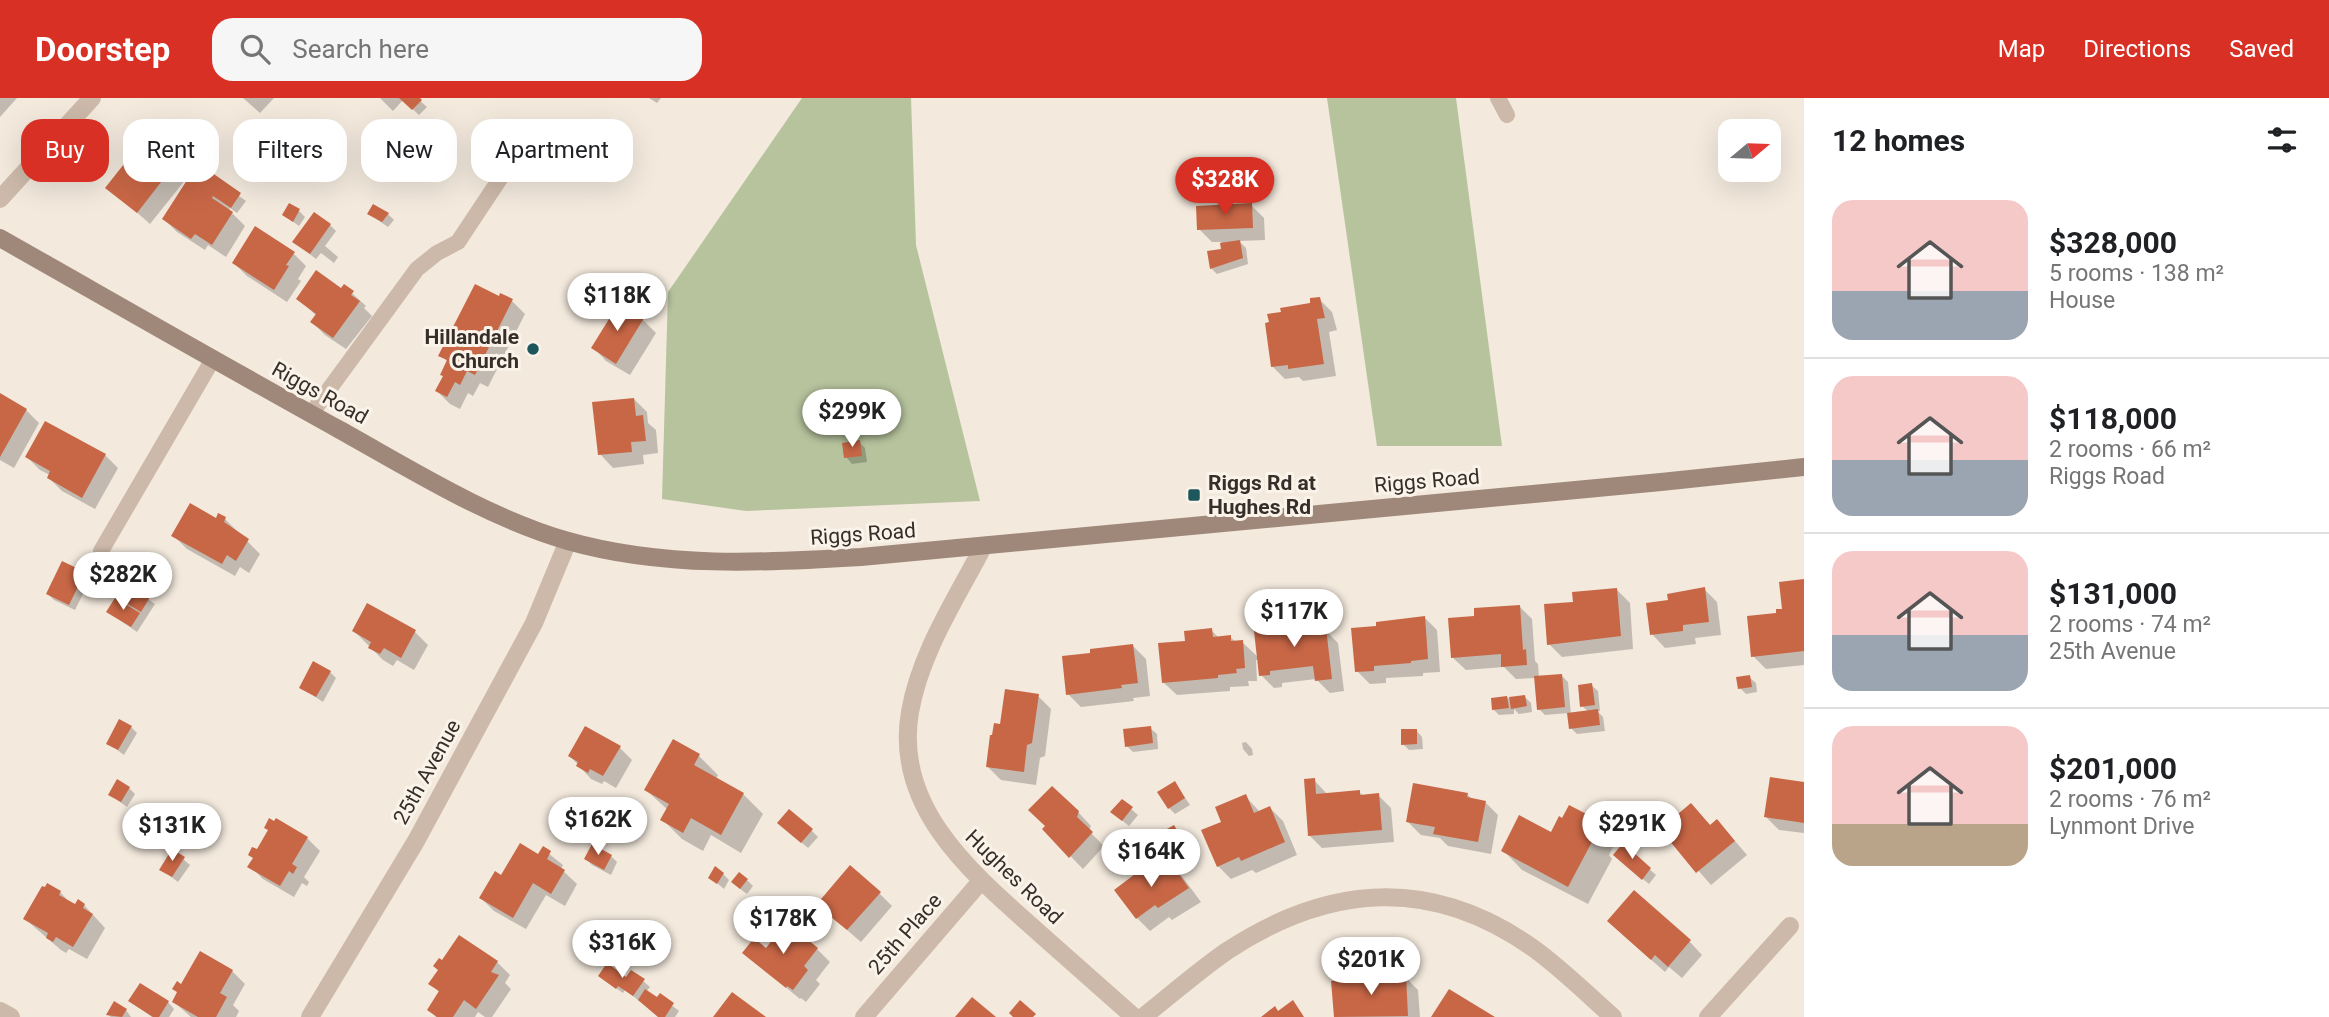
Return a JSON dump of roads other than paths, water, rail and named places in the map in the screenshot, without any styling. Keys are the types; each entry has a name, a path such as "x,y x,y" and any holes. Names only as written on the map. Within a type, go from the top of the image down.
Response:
{"main road":[{"name":"Riggs Road","path":"0,238 442,487 539,531 568,541 662,558 719,562 784,562 983,547 1804,467"}],"street":[{"path":"0,199 92,98"},
{"name":"25th Avenue","path":"310,1017 422,829 534,623 568,541"},
{"name":"Hughes Road","path":"983,547 933,642 920,673 909,712 908,744 913,776 930,816 947,845 981,881 1134,1017"},
{"name":"25th Place","path":"864,1017 981,881"},
{"path":"1143,1017 1227,951 1301,911 1340,901 1408,897 1449,905 1485,920 1533,948 1614,1017"},
{"path":"1708,1017 1790,926"},
{"path":"0,1011 11,1017"}],"lane":[{"path":"1498,98 1507,115"},
{"path":"311,414 417,269 437,253 458,242 498,182"},
{"path":"101,551 213,359"}],"place":[{"name":"Hillandale Church","path":"533,349"},
{"name":"Riggs Rd at Hughes Rd","path":"1194,495"}]}
